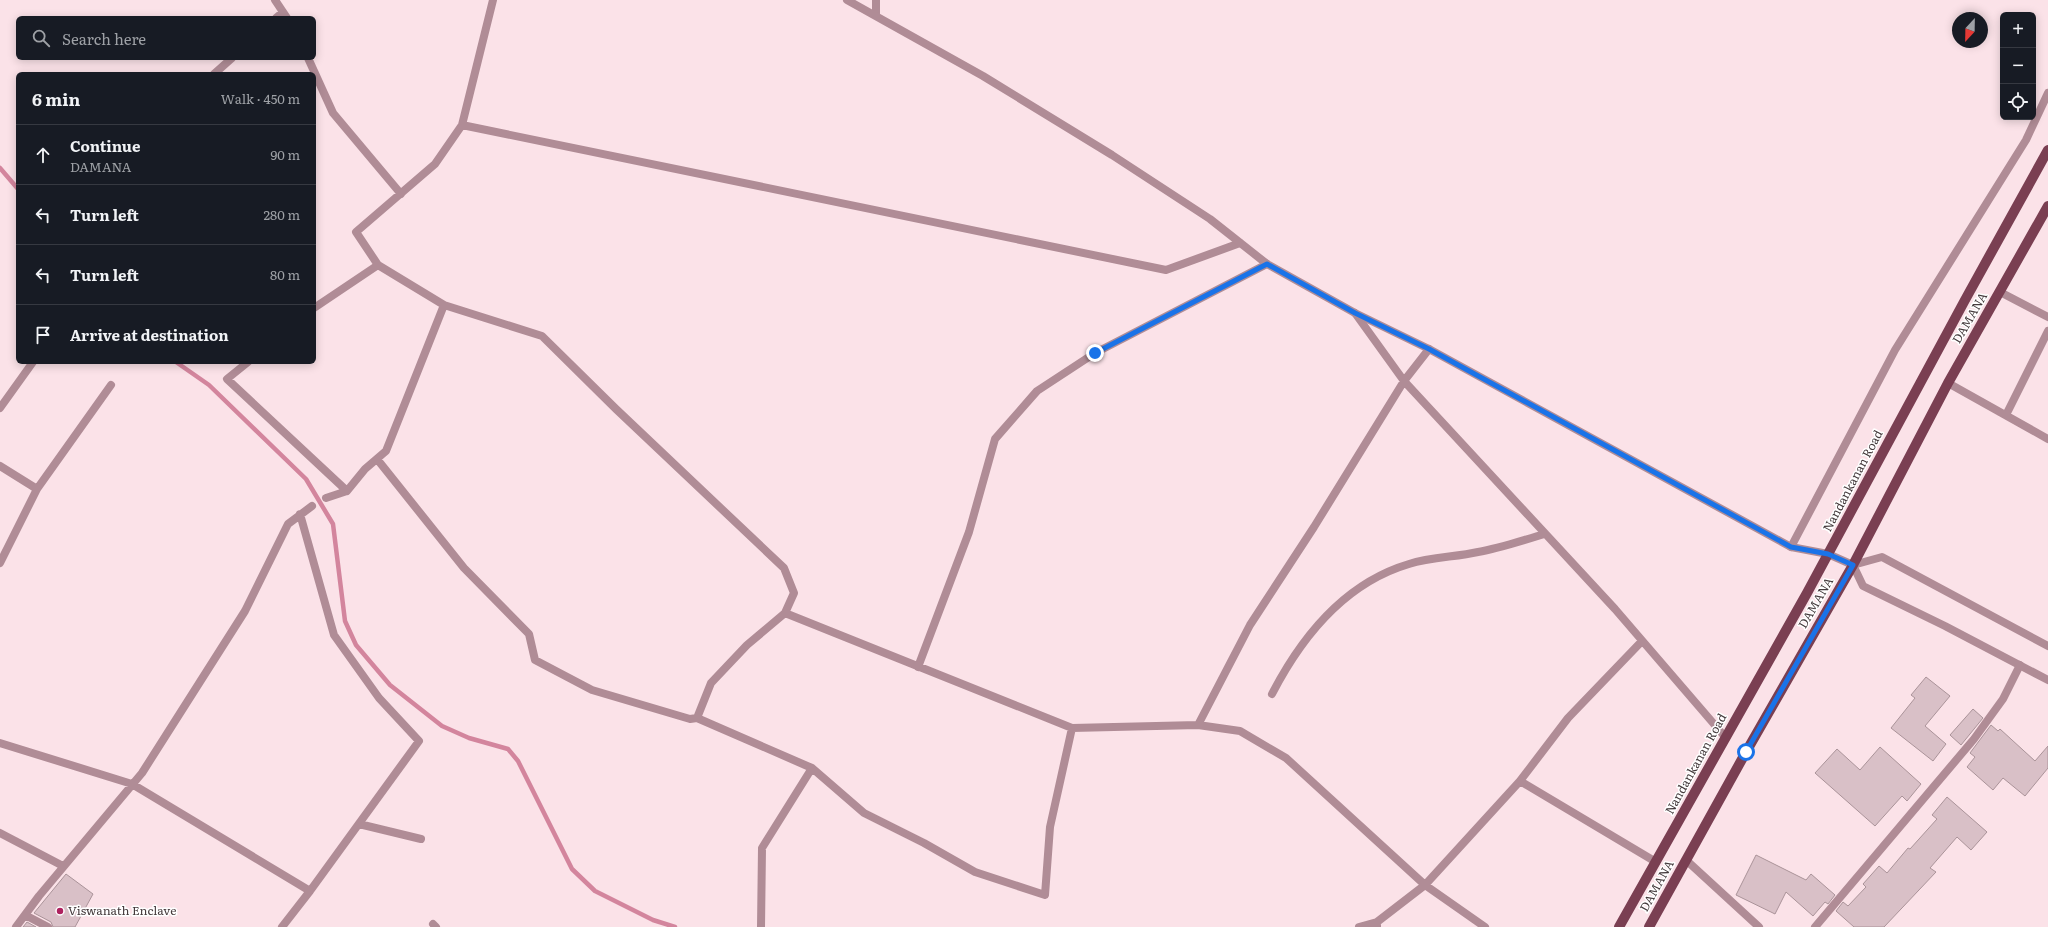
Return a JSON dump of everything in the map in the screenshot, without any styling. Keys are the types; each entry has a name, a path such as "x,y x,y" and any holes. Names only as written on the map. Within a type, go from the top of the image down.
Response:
{"main road":[{"name":"Nandankanan Road","path":"1619,927 1828,554 1968,293 2048,150"},
{"name":"DAMANA","path":"1649,927 1853,565 1948,383 2048,206"}],"street":[{"path":"275,0 285,15"},
{"path":"493,0 462,125 435,164 356,232 378,265 444,305 542,336 616,409 784,568 794,593 785,613 747,645 711,683 697,718"},
{"path":"847,0 983,76 1112,155 1210,219 1267,264 1355,313 1429,349 1791,547 1828,554 1853,565 1882,557 2048,646"},
{"path":"876,0 876,15"},
{"path":"216,72 230,60"},
{"path":"309,60 314,72"},
{"path":"316,75 333,112 401,194"},
{"path":"1791,547 1896,350 2026,140 2048,93"},
{"path":"462,125 1166,270 1240,243"},
{"path":"918,667 969,532 996,439 1037,391 1095,353 1267,264"},
{"path":"316,307 378,265"},
{"path":"2000,292 2048,317"},
{"path":"326,498 347,491 377,458 386,451 444,305"},
{"path":"1355,313 1404,381 1642,641 1726,738"},
{"path":"2006,414 2048,331"},
{"path":"1198,725 1250,625 1314,528 1404,381 1429,349"},
{"path":"0,408 32,364"},
{"path":"246,364 227,379 347,491"},
{"path":"1948,383 2006,414 2048,439"},
{"path":"0,563 37,489 110,385"},
{"path":"377,458 464,568 529,634 535,660 592,690 690,718 697,718 812,768 864,813 924,843 975,872 1045,895 1050,828 1072,728"},
{"path":"0,466 37,489"},
{"path":"16,927 63,866 142,773 244,611 288,524 312,506"},
{"path":"282,927 420,741 379,698 334,635 300,514"},
{"path":"1272,694 1282,676 1321,621 1348,594 1371,579 1410,563 1480,552 1545,534"},
{"path":"1853,565 1863,586 1945,626 2048,680"},
{"path":"785,613 1072,728 1198,725 1240,731 1286,758 1424,885 1485,927"},
{"path":"1359,927 1377,924 1424,885 1520,781 1568,718 1642,641"},
{"path":"1820,925 1974,739 2003,699 2020,666"},
{"path":"0,743 132,784 310,891"},
{"path":"761,927 762,848 812,768"},
{"path":"1520,781 1656,862"},
{"path":"359,824 421,839"},
{"path":"0,833 63,866"},
{"path":"1686,860 1759,927"},
{"path":"24,915 48,927"}],"building":[{"path":"1926,677 1950,696 1925,726 1946,744 1933,761 1891,728 1915,698 1911,695"},
{"path":"1973,709 1983,718 1961,745 1950,735"},
{"path":"1991,725 1998,731 2000,729 2035,761 2048,746 2048,768 2025,796 2003,778 1993,790 1967,767 1975,757 1970,753"},
{"path":"1880,747 1921,784 1907,801 1902,796 1875,826 1815,773 1837,749 1860,770"},
{"path":"1947,797 1987,832 1971,850 1957,837 1930,868 1936,872 1884,927 1854,927 1836,911 1843,902 1848,906 1866,887 1863,884 1879,866 1887,873 1908,848 1910,849 1937,819 1932,815"},
{"path":"1756,855 1806,880 1811,874 1835,895 1828,904 1825,902 1813,916 1786,892 1775,914 1736,895"},
{"name":"Viswanath Enclave","path":"66,874 93,894 75,927 53,927 51,922 34,913"},
{"path":"27,922 36,927 23,927"}],"waterway":[{"path":"0,168 16,187"},
{"path":"179,364 209,385 306,479 333,524 345,621 356,645 390,685 442,726 469,738 508,749 518,761 572,869 595,891 653,920 675,927"}],"place":[{"name":"Viswanath Enclave","path":"60,911"}],"route":[{"path":"1095,353 1267,264 1355,313 1429,349 1791,547 1828,554 1853,565 1746,752"}]}
